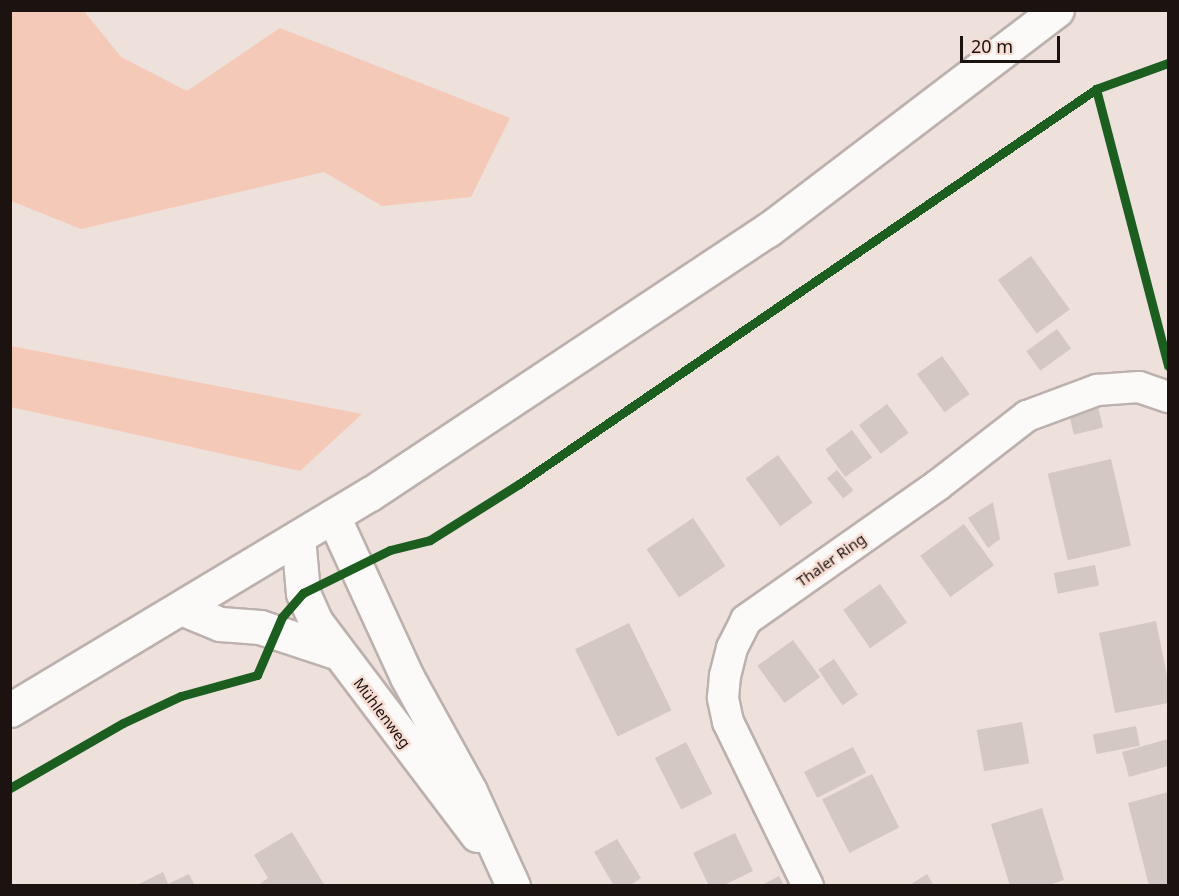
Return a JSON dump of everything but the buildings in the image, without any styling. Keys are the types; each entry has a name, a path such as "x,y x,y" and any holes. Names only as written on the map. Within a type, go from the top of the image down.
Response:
{"main road":[{"path":"10,710 333,516 768,230 1057,10"},
{"name":"Mühlenweg","path":"333,516 407,677 470,791 509,878"},
{"name":"Mühlenweg","path":"298,537 303,593 316,622 335,652 509,878"},
{"path":"181,608 220,624 260,627 335,652"}],"street":[{"name":"Thaler Ring","path":"808,885 728,722 723,698 725,676 732,648 746,620 938,485 1027,416 1097,390 1139,387 1168,397"}],"shaded area":[{"path":"10,11 84,11 121,57 187,91 280,28 510,118 471,197 382,206 324,172 81,229 11,201"},
{"path":"11,346 362,414 300,471 11,407"}],"cycle path":[{"path":"10,788 123,723 181,696 257,675 282,617 303,593 390,550 430,540 519,484 1096,89 1168,63"},
{"path":"1096,89 1168,366"}]}
